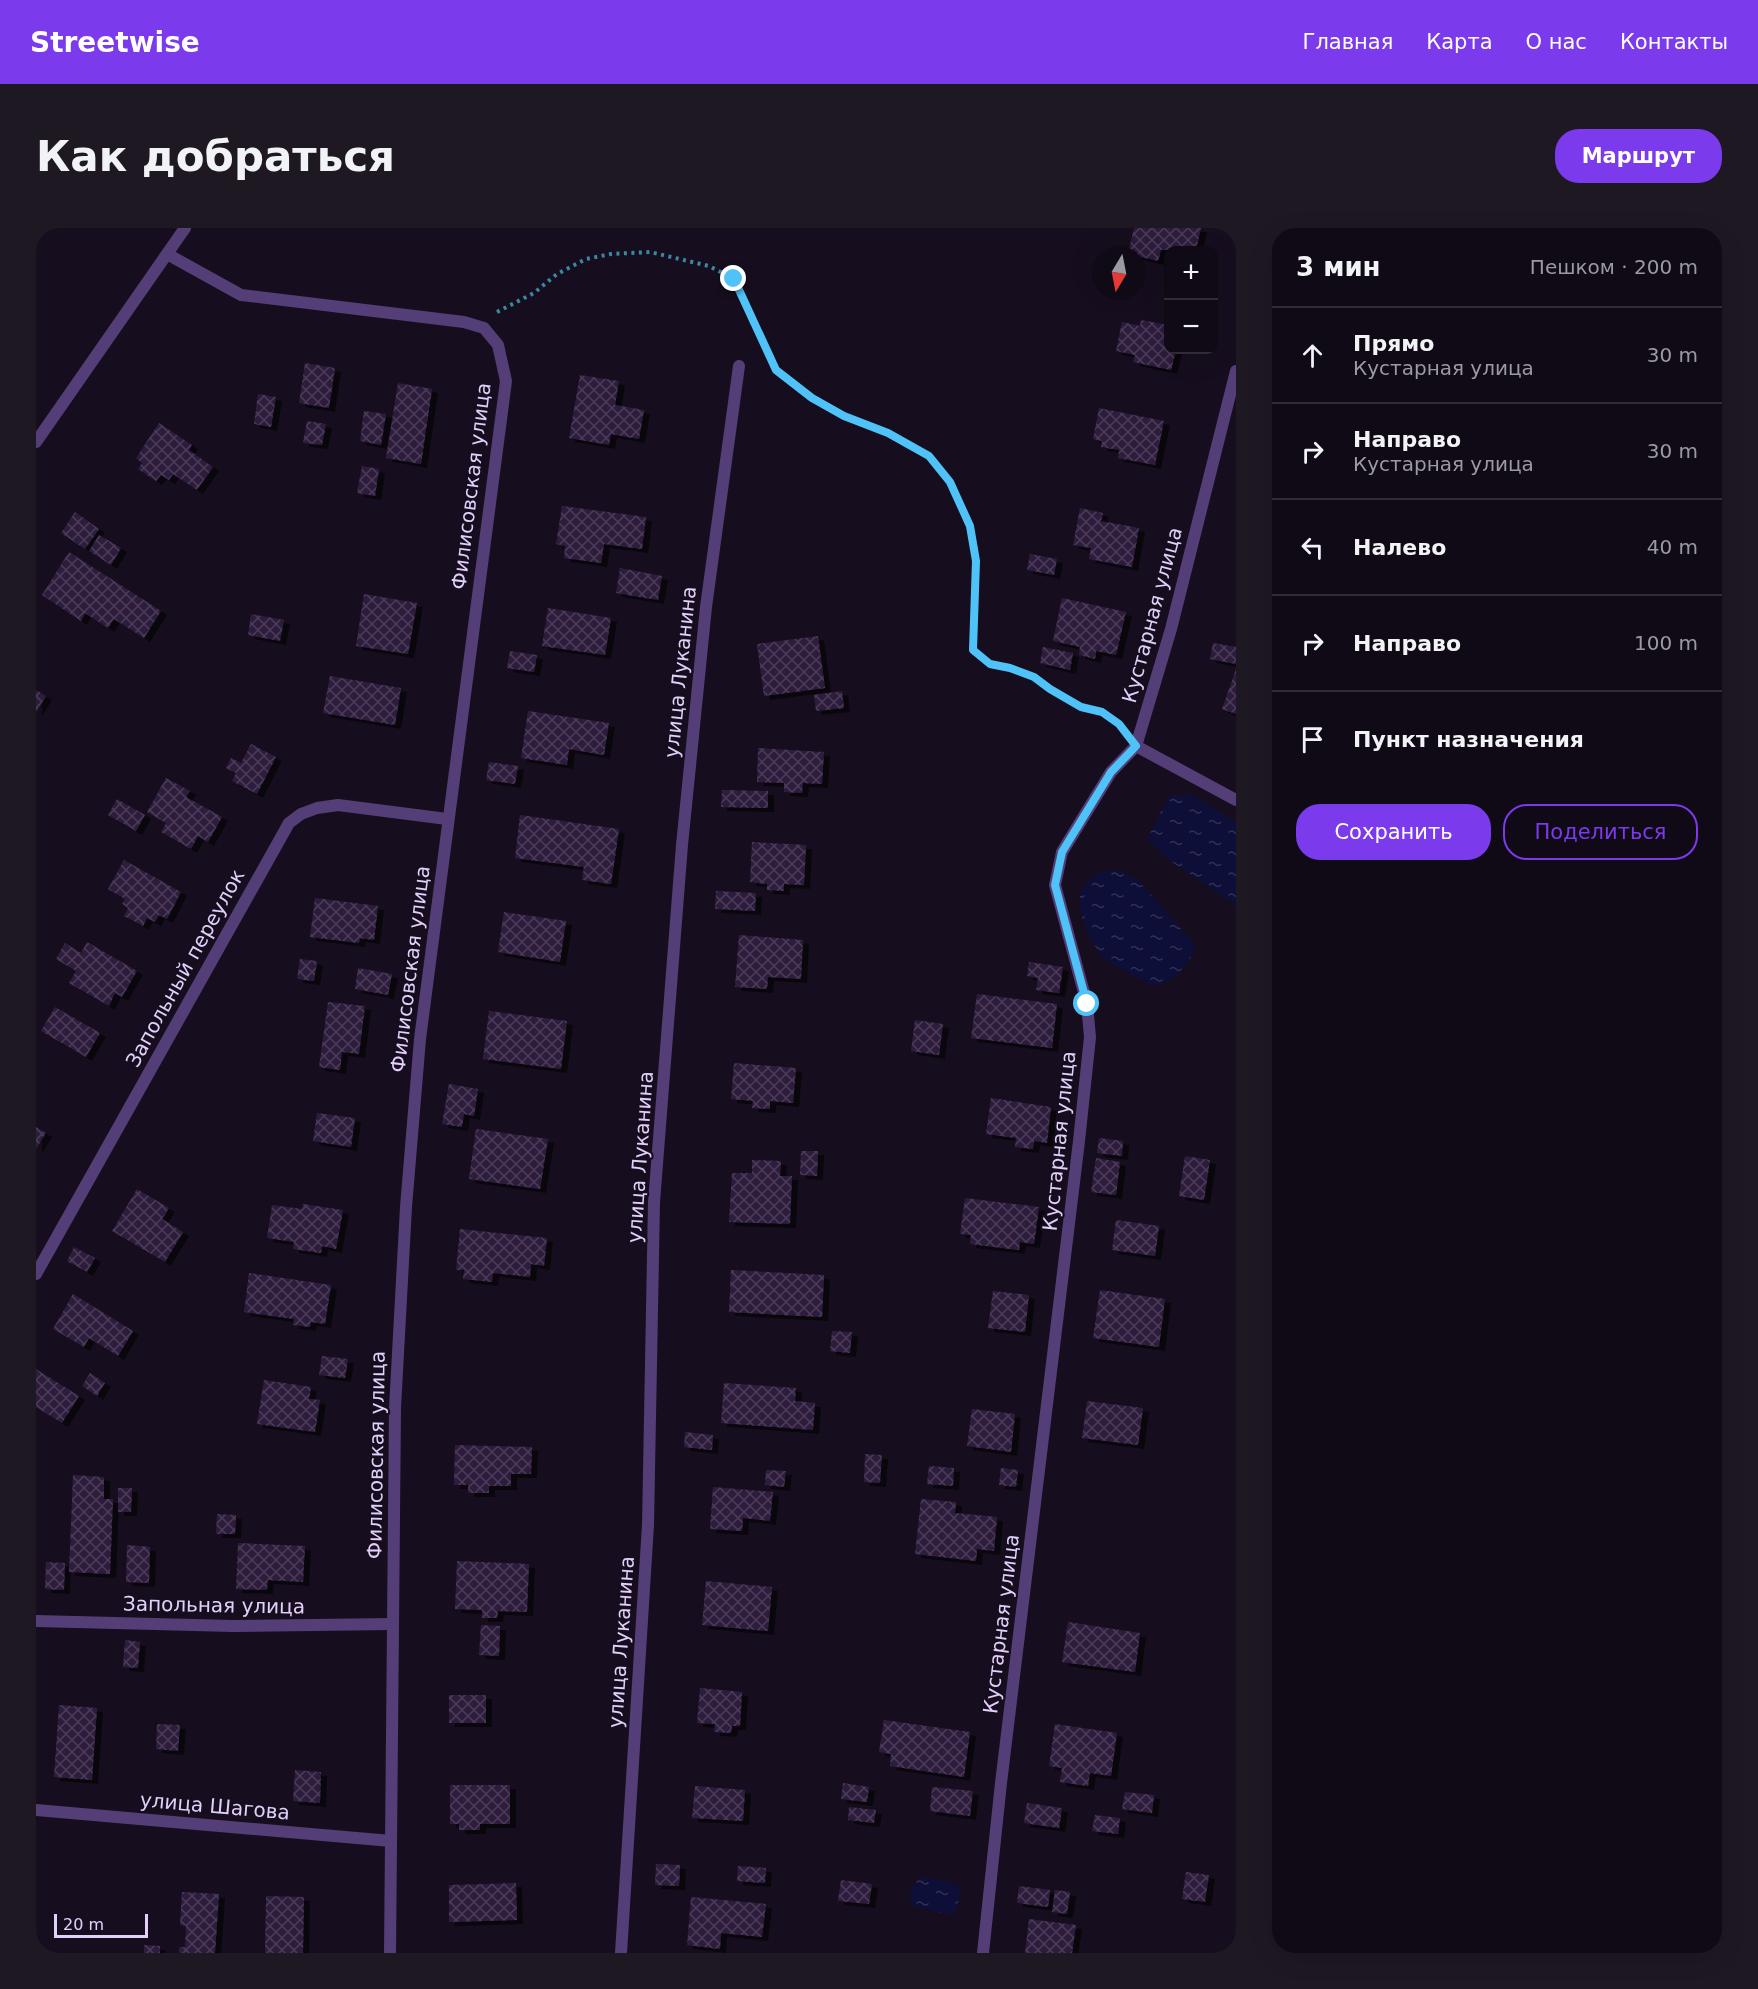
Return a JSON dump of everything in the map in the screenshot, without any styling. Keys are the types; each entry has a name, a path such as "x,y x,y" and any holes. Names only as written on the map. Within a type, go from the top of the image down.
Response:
{"street":[{"path":"37,437 185,228"},
{"name":"Филисовская улица","path":"167,254 241,295 464,322 484,328 498,345 506,381 420,1039 406,1207 395,1408 390,1953"},
{"name":"улица Луканина","path":"621,1953 648,1525 654,1202 688,785 706,607 739,366"},
{"name":"Кустарная улица","path":"983,1953 1001,1783 1090,1037 1087,1004 1055,885 1062,852 1111,772 1136,746 1171,629 1236,372"},
{"path":"1136,746 1236,800"},
{"name":"Запольный переулок","path":"36,1274 289,823 301,814 317,808 338,805 447,819"},
{"name":"Запольная улица","path":"36,1621 233,1626 392,1624"},
{"name":"улица Шагова","path":"36,1810 391,1841"}],"path":[{"path":"464,322 511,306 534,293 557,274 586,259 611,254 650,252 709,266 734,279 776,370 812,398 844,416 888,433 929,456 950,482 970,526 976,561 973,650 990,664 1010,668 1034,677 1081,707 1102,712 1119,724 1136,746"}],"water":[{"path":"1191,794 1236,822 1236,905 1169,860 1147,839 1169,796"},
{"path":"1106,870 1122,871 1138,880 1192,941 1195,949 1192,956 1176,975 1164,983 1149,984 1105,959 1094,945 1080,908 1081,893 1089,881"},
{"path":"922,1877 953,1882 959,1886 959,1900 954,1913 947,1914 913,1906 910,1898 912,1890"}],"building":[{"path":"1134,228 1201,228 1197,246 1164,246 1158,261 1146,258 1146,246 1130,246"},
{"path":"1141,320 1164,324 1164,354 1175,354 1171,370 1133,362 1135,355 1116,351 1122,322 1140,326"},
{"path":"305,363 335,368 329,408 299,403"},
{"path":"580,375 619,381 615,405 644,410 639,439 611,434 609,445 569,438"},
{"path":"398,383 432,389 421,464 386,458"},
{"path":"258,394 276,397 271,427 254,424"},
{"path":"1099,408 1164,421 1155,465 1118,458 1119,450 1101,447 1102,441 1093,439"},
{"path":"364,411 386,414 381,445 360,441"},
{"path":"307,421 326,424 322,445 303,443"},
{"path":"159,423 192,445 189,450 213,467 197,490 173,474 169,480 161,475 156,481 138,469 142,463 136,458"},
{"path":"362,466 379,469 375,496 357,493"},
{"path":"562,506 646,517 642,549 604,544 601,563 564,558 565,546 556,544"},
{"path":"1080,508 1103,513 1101,521 1139,528 1132,567 1089,559 1091,548 1073,545"},
{"path":"75,512 99,529 85,549 61,533"},
{"path":"99,535 121,548 111,565 89,551"},
{"path":"69,552 161,611 144,638 114,619 108,628 85,613 81,621 42,595"},
{"path":"1030,554 1057,559 1054,575 1027,570"},
{"path":"620,568 662,576 658,600 616,593"},
{"path":"364,594 417,603 408,654 356,646"},
{"path":"1062,598 1126,612 1116,655 1096,651 1095,659 1079,655 1080,647 1053,641"},
{"path":"548,608 611,618 605,655 542,646"},
{"path":"251,614 284,620 280,641 248,635"},
{"path":"818,636 825,688 764,696 757,644"},
{"path":"1213,643 1236,647 1236,664 1210,659"},
{"path":"1043,647 1073,653 1070,670 1040,663"},
{"path":"510,651 537,655 534,672 507,668"},
{"path":"1236,669 1236,714 1222,709"},
{"path":"330,676 401,688 395,725 323,713"},
{"path":"36,690 46,696 36,712"},
{"path":"842,691 844,708 816,711 814,695"},
{"path":"528,711 609,723 604,755 569,749 567,765 521,758"},
{"path":"251,744 276,757 257,794 232,781 236,773 226,768 231,758 241,763"},
{"path":"758,748 824,752 822,784 803,783 802,793 784,792 784,783 757,782"},
{"path":"489,762 518,766 515,784 486,780"},
{"path":"166,778 190,791 186,797 222,817 208,842 198,836 191,849 161,832 166,823 147,812"},
{"path":"722,790 768,791 768,808 721,807"},
{"path":"117,799 145,815 136,831 108,815"},
{"path":"520,815 619,829 611,884 582,880 584,867 515,858"},
{"path":"752,842 806,845 804,885 784,884 784,891 767,890 767,884 750,882"},
{"path":"124,860 181,892 167,919 159,915 155,922 147,918 143,926 124,916 128,908 122,904 125,899 108,889"},
{"path":"716,891 756,893 755,911 715,909"},
{"path":"315,898 378,906 374,940 360,938 359,943 310,937"},
{"path":"504,912 566,921 560,962 498,952"},
{"path":"739,935 803,940 801,979 768,977 767,989 735,987"},
{"path":"87,942 137,971 122,997 115,993 109,1006 69,983 76,971 56,959 65,943 81,953"},
{"path":"300,959 317,961 314,981 297,979"},
{"path":"1029,962 1063,967 1059,993 1036,990 1038,978 1027,976"},
{"path":"358,968 392,974 388,995 355,989"},
{"path":"977,994 1057,1004 1052,1048 971,1038"},
{"path":"328,1002 365,1006 359,1054 342,1052 340,1070 319,1067"},
{"path":"55,1007 100,1033 86,1057 41,1031"},
{"path":"489,1011 567,1021 561,1069 483,1059"},
{"path":"915,1020 943,1024 939,1055 911,1051"},
{"path":"734,1063 796,1068 793,1103 770,1101 770,1109 752,1108 753,1101 731,1099"},
{"path":"449,1084 478,1089 474,1116 464,1114 462,1127 442,1124"},
{"path":"991,1098 1051,1107 1047,1143 1034,1141 1033,1149 1015,1147 1016,1138 986,1134"},
{"path":"317,1113 355,1118 351,1147 313,1141"},
{"path":"36,1127 46,1133 36,1149"},
{"path":"476,1129 548,1139 540,1189 469,1179"},
{"path":"1099,1138 1123,1141 1122,1156 1097,1153"},
{"path":"801,1151 818,1151 817,1176 800,1175"},
{"path":"1185,1156 1210,1160 1204,1200 1179,1196"},
{"path":"1096,1158 1120,1162 1116,1195 1091,1192"},
{"path":"752,1160 781,1161 780,1176 792,1176 790,1224 729,1222 732,1173 752,1173"},
{"path":"137,1189 169,1208 162,1219 183,1232 165,1262 112,1231"},
{"path":"965,1198 1039,1207 1034,1244 1020,1242 1019,1250 970,1244 971,1235 960,1234"},
{"path":"303,1204 343,1210 336,1249 322,1246 321,1253 293,1249 294,1242 267,1238 272,1205 302,1209"},
{"path":"1116,1220 1159,1226 1155,1256 1112,1250"},
{"path":"460,1229 547,1238 544,1266 531,1264 530,1277 493,1273 492,1282 463,1279 464,1270 456,1270"},
{"path":"74,1247 95,1258 87,1272 67,1261"},
{"path":"731,1270 824,1275 822,1317 729,1312"},
{"path":"249,1273 331,1285 325,1324 311,1322 310,1327 293,1325 294,1319 244,1312"},
{"path":"1100,1290 1165,1299 1159,1347 1093,1338"},
{"path":"993,1291 1029,1295 1025,1332 988,1328"},
{"path":"73,1294 133,1331 118,1356 89,1338 84,1347 53,1329"},
{"path":"832,1331 852,1332 850,1353 830,1351"},
{"path":"322,1356 348,1359 345,1378 319,1375"},
{"path":"36,1369 79,1396 62,1423 36,1407"},
{"path":"90,1373 105,1383 97,1396 82,1386"},
{"path":"264,1380 311,1387 309,1399 320,1400 315,1432 257,1424"},
{"path":"724,1383 796,1388 795,1401 815,1403 813,1430 721,1423"},
{"path":"1087,1401 1143,1408 1138,1445 1082,1438"},
{"path":"972,1409 1015,1414 1011,1452 967,1446"},
{"path":"685,1432 713,1435 712,1450 684,1447"},
{"path":"455,1445 532,1447 531,1474 511,1474 511,1486 489,1486 489,1493 468,1493 468,1485 454,1485"},
{"path":"865,1454 882,1455 880,1483 864,1482"},
{"path":"929,1466 954,1468 953,1486 927,1484"},
{"path":"1001,1468 1018,1470 1016,1487 999,1485"},
{"path":"766,1470 786,1471 784,1487 765,1485"},
{"path":"73,1475 104,1477 104,1499 113,1499 110,1574 69,1572"},
{"path":"713,1487 773,1492 770,1521 743,1518 742,1531 710,1529"},
{"path":"118,1488 132,1488 131,1512 118,1512"},
{"path":"921,1499 956,1502 955,1513 997,1517 994,1551 977,1549 976,1561 915,1554"},
{"path":"217,1514 236,1515 235,1534 216,1534"},
{"path":"238,1543 305,1546 303,1582 268,1580 267,1590 236,1589"},
{"path":"127,1545 150,1547 149,1583 126,1582"},
{"path":"457,1561 529,1564 527,1612 498,1611 497,1618 482,1618 482,1610 455,1609"},
{"path":"46,1562 65,1563 64,1590 45,1589"},
{"path":"706,1581 772,1587 768,1631 702,1625"},
{"path":"1068,1622 1140,1633 1135,1672 1062,1662"},
{"path":"481,1625 500,1626 499,1656 479,1655"},
{"path":"125,1640 140,1642 138,1668 123,1667"},
{"path":"700,1688 742,1692 740,1726 732,1726 731,1733 714,1732 715,1724 697,1723"},
{"path":"449,1695 486,1695 486,1723 449,1723"},
{"path":"59,1705 97,1708 92,1780 54,1777"},
{"path":"884,1720 970,1732 964,1777 890,1766 891,1754 879,1752"},
{"path":"157,1724 180,1725 178,1751 156,1749"},
{"path":"1055,1724 1117,1733 1111,1776 1090,1773 1088,1786 1060,1782 1062,1768 1049,1766"},
{"path":"295,1770 321,1772 320,1803 293,1801"},
{"path":"843,1783 869,1787 867,1802 841,1799"},
{"path":"450,1785 510,1785 510,1824 480,1824 480,1830 459,1830 459,1824 450,1824"},
{"path":"695,1786 745,1790 743,1821 692,1818"},
{"path":"932,1787 973,1791 970,1816 930,1811"},
{"path":"1125,1792 1154,1795 1152,1813 1122,1809"},
{"path":"1027,1803 1062,1808 1059,1828 1024,1823"},
{"path":"849,1807 876,1810 874,1823 848,1820"},
{"path":"1095,1815 1120,1818 1118,1834 1092,1831"},
{"path":"656,1864 680,1865 679,1886 655,1885"},
{"path":"738,1866 766,1868 765,1883 737,1881"},
{"path":"1186,1872 1209,1875 1205,1902 1182,1899"},
{"path":"841,1880 872,1884 869,1904 838,1901"},
{"path":"516,1883 517,1920 449,1922 449,1885"},
{"path":"1019,1886 1050,1890 1048,1907 1017,1903"},
{"path":"1055,1890 1070,1892 1067,1914 1052,1912"},
{"path":"182,1892 219,1894 215,1953 179,1953 179,1947 185,1947 186,1926 180,1925"},
{"path":"266,1896 304,1897 303,1953 265,1953"},
{"path":"691,1897 766,1904 762,1937 721,1933 720,1949 687,1945"},
{"path":"1029,1919 1076,1925 1072,1953 1025,1953"},
{"path":"144,1945 160,1946 160,1953 144,1953"}],"route":[{"path":"734,279 776,370 812,398 844,416 888,433 929,456 950,482 970,526 976,561 973,650 990,664 1010,668 1034,677 1081,707 1102,712 1119,724 1136,746 1111,772 1087,809 1062,852 1055,885 1087,1004"}]}
